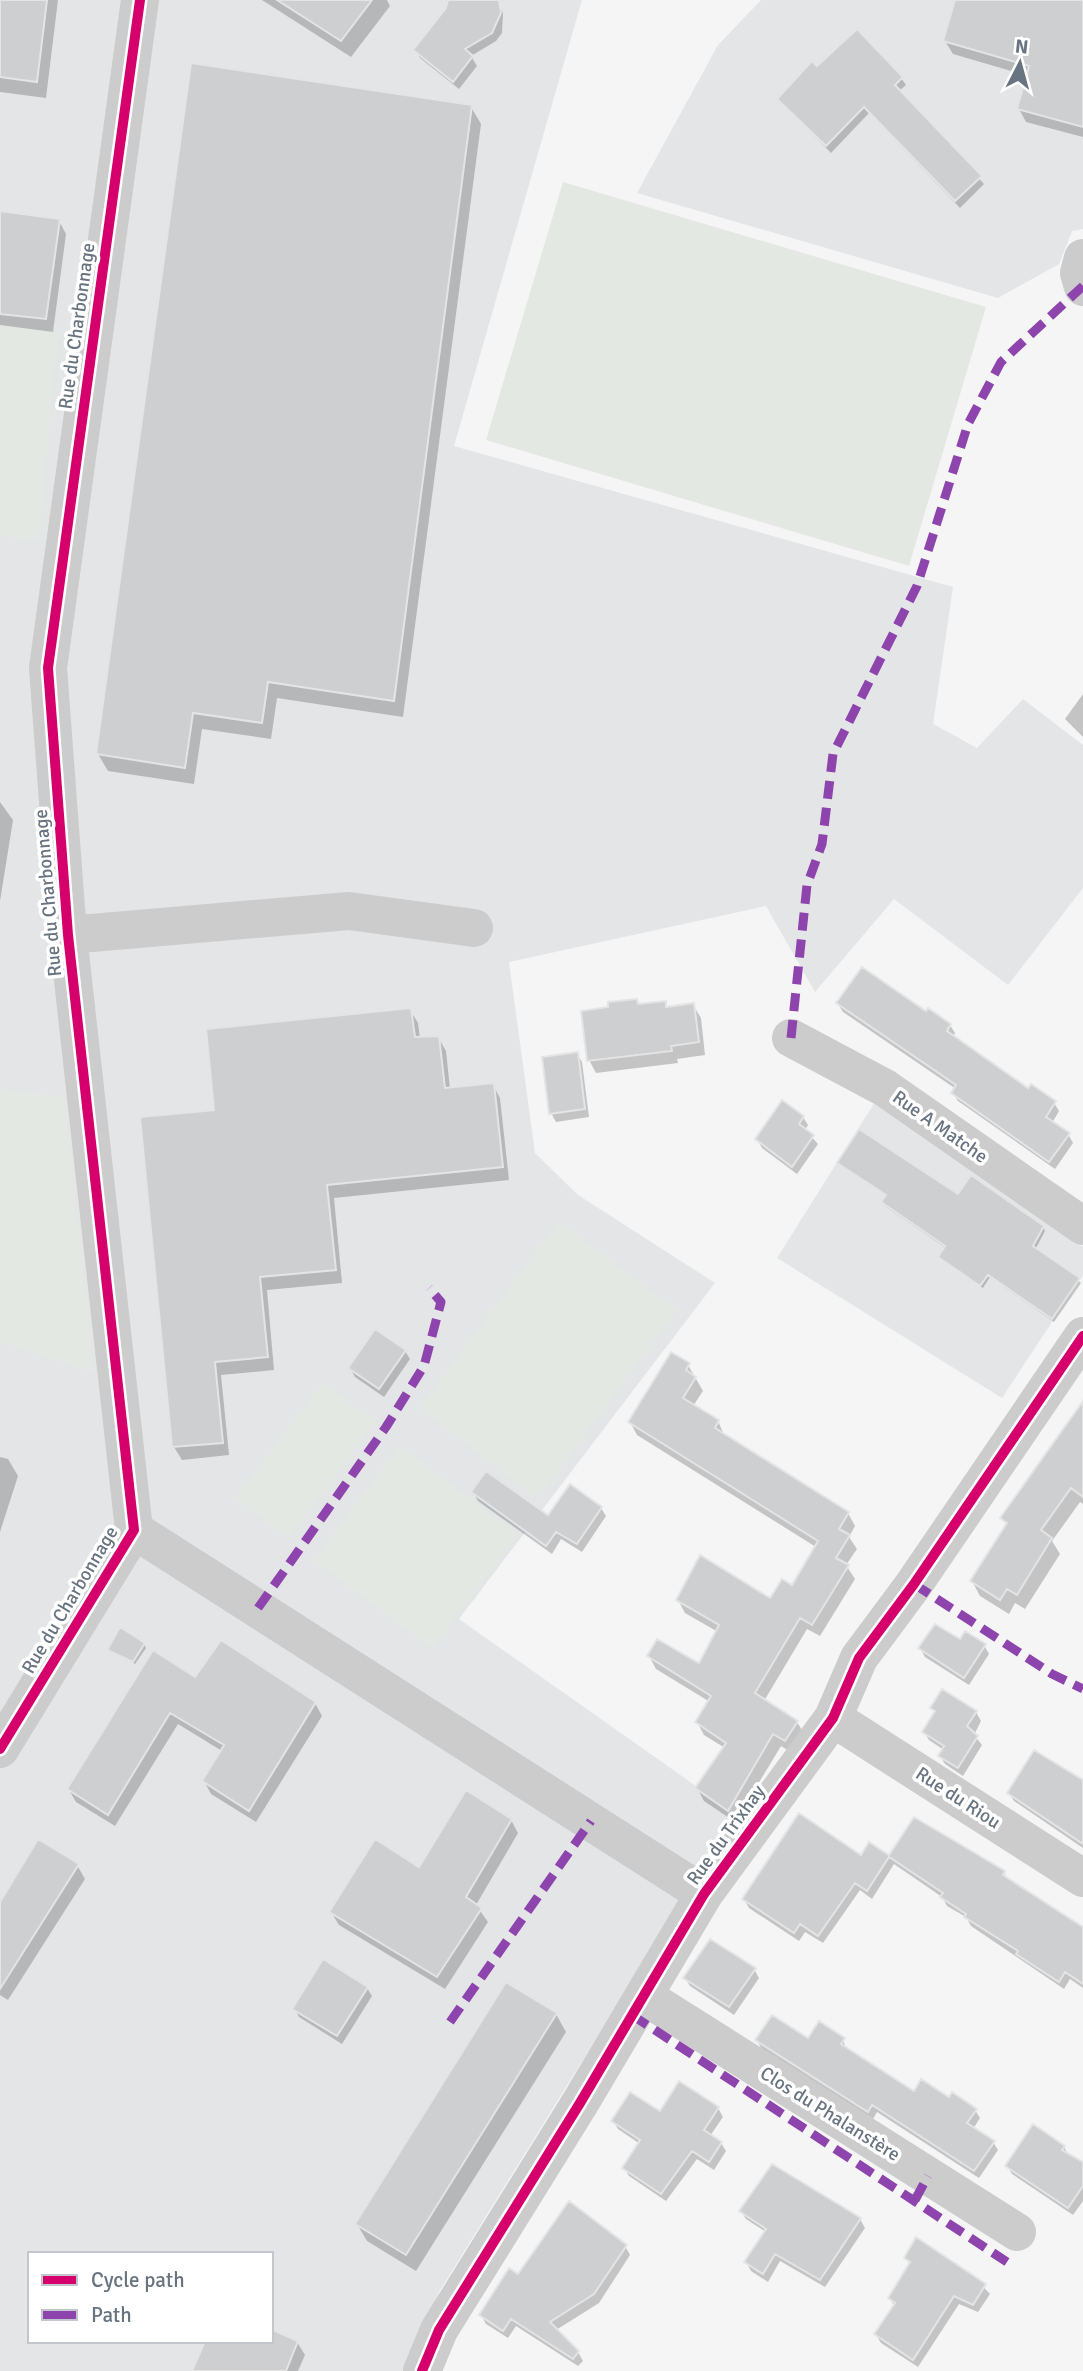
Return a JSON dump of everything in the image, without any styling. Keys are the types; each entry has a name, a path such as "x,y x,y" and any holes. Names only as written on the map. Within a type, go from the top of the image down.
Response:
{"street":[{"name":"Rue du Charbonnage","path":"0,1749 134,1530 68,935 48,668 140,0"},
{"path":"1083,258 1079,273 1083,286"},
{"name":"Rue du Charbonnage","path":"68,935 349,911 474,928"},
{"name":"Rue A Matche","path":"791,1038 885,1088 1083,1226"},
{"name":"Rue du Trixhay","path":"422,2371 439,2330 704,1894 833,1718 859,1658 914,1584 1083,1336"},
{"name":"Rue du Charbonnage","path":"134,1530 704,1894"},
{"name":"Rue du Riou","path":"833,1718 1083,1878"},
{"name":"Clos du Phalanstère","path":"644,1996 1017,2232"}],"shaded area":[{"path":"0,0 582,0 454,446 953,587 933,724 977,748 1023,699 1083,745 1083,888 1008,985 894,899 815,992 766,906 509,962 535,1153 578,1195 715,1283 459,1619 696,1786 728,1811 731,1821 439,2292 404,2371 0,2371"},
{"path":"761,0 1083,0 1083,229 1072,231 1059,264 998,298 637,193 718,45"},
{"path":"563,182 986,307 909,566 486,440"},
{"path":"0,325 58,332 38,541 0,536"},
{"path":"0,1089 64,1097 94,1372 0,1342"},
{"path":"875,1102 1083,1247 1083,1275 1002,1398 777,1258"},
{"path":"559,1222 676,1310 537,1499 420,1408"},
{"path":"323,1383 375,1422 288,1538 236,1498"},
{"path":"400,1446 518,1534 432,1648 314,1560"}],"building":[{"path":"0,0 47,0 37,82 0,77"},
{"path":"277,0 372,0 341,41"},
{"path":"448,0 499,0 501,13 492,33 465,49 473,56 453,82 413,50 446,8"},
{"path":"955,0 1083,0 1083,127 1017,109 1029,66 943,41"},
{"path":"857,29 903,77 895,85 982,176 955,201 864,107 826,146 777,99 812,61 817,66"},
{"path":"191,63 472,105 394,701 268,682 262,723 193,713 185,768 96,754"},
{"path":"0,211 60,219 46,319 0,314"},
{"path":"862,967 926,1011 928,1008 951,1024 947,1031 1028,1088 1031,1084 1056,1101 1046,1117 1070,1133 1049,1162 951,1093 956,1085 836,1003"},
{"path":"637,999 638,1004 666,1001 666,1007 694,1003 699,1042 671,1046 672,1051 587,1061 581,1011 608,1007 608,1002"},
{"path":"411,1008 415,1037 439,1036 445,1088 494,1083 503,1167 327,1185 336,1270 260,1277 268,1357 215,1362 223,1443 172,1447 140,1117 214,1110 206,1029"},
{"path":"578,1052 585,1109 549,1114 542,1057"},
{"path":"782,1100 804,1116 799,1124 814,1135 792,1167 755,1139"},
{"path":"859,1129 958,1194 971,1175 1044,1226 1033,1246 1080,1278 1052,1319 988,1275 980,1286 938,1257 945,1246 881,1202 886,1195 837,1163"},
{"path":"375,1329 406,1350 379,1389 348,1368"},
{"path":"671,1352 690,1363 686,1370 696,1377 683,1398 719,1420 715,1428 849,1512 839,1529 850,1535 836,1558 849,1565 812,1625 800,1618 755,1693 798,1721 785,1741 773,1734 728,1811 695,1788 726,1743 695,1722 711,1696 647,1656 657,1639 699,1663 719,1625 676,1600 700,1555 770,1598 782,1579 792,1585 818,1541 628,1422"},
{"path":"1083,1401 1083,1497 1071,1488 1041,1530 1052,1538 1017,1595 1007,1589 1000,1600 970,1581 1007,1523 1000,1518"},
{"path":"486,1471 548,1515 570,1484 602,1507 577,1544 556,1532 546,1546 471,1492"},
{"path":"935,1624 960,1639 965,1631 986,1644 964,1678 918,1648"},
{"path":"120,1627 145,1643 133,1662 107,1650"},
{"path":"221,1640 316,1702 249,1811 202,1781 224,1745 170,1713 108,1815 67,1789 153,1650 195,1677"},
{"path":"942,1689 977,1711 967,1726 978,1736 958,1768 938,1756 944,1746 922,1732 935,1711 930,1708"},
{"path":"1034,1750 1083,1780 1083,1844 1007,1793"},
{"path":"466,1790 512,1819 466,1897 482,1908 437,1977 329,1912 375,1839 419,1867"},
{"path":"799,1813 861,1855 869,1842 889,1855 914,1817 1005,1871 1003,1875 1083,1927 1083,1984 1065,1972 1059,1982 1016,1954 1018,1951 964,1917 966,1914 940,1897 943,1893 889,1857 867,1891 855,1883 818,1936 800,1924 794,1933 742,1899"},
{"path":"38,1839 79,1864 0,1989 0,1902"},
{"path":"710,1939 756,1968 729,2007 683,1978"},
{"path":"323,1959 368,1987 337,2036 292,2009"},
{"path":"506,1982 557,2013 406,2255 355,2224"},
{"path":"772,2015 808,2038 819,2021 845,2038 841,2044 914,2091 921,2079 949,2097 952,2092 977,2109 967,2123 995,2141 974,2171 872,2105 868,2112 755,2040"},
{"path":"679,2081 719,2107 704,2130 722,2142 709,2162 692,2151 661,2194 622,2168 640,2140 611,2121 630,2092 660,2111"},
{"path":"1033,2124 1065,2146 1062,2150 1083,2162 1083,2186 1068,2208 1005,2166"},
{"path":"772,2164 861,2218 820,2280 775,2254 763,2274 744,2262 766,2229 739,2211"},
{"path":"569,2201 627,2245 594,2294 550,2322 579,2351 573,2359 511,2319 503,2331 479,2315 509,2268 518,2274"},
{"path":"916,2237 986,2284 973,2305 954,2296 913,2360 874,2334 895,2303 888,2298 910,2262 904,2258"},
{"path":"273,2330 298,2341 286,2371 192,2371 204,2343 273,2343"}],"marked path":[{"path":"791,1038 807,885 822,844 833,754 917,586 968,424 1001,362 1083,286"},
{"path":"258,1608 386,1427 424,1366 441,1302 429,1288"},
{"path":"914,1584 1052,1674 1083,1689"},
{"path":"450,2022 591,1821"},
{"path":"632,2015 1007,2262"},
{"path":"915,2200 928,2176"}],"cycle path":[{"path":"0,1749 134,1530 68,935 48,668 140,0"},
{"path":"422,2371 439,2330 580,2103 704,1894 833,1718 859,1658 914,1584 1083,1336"}]}
